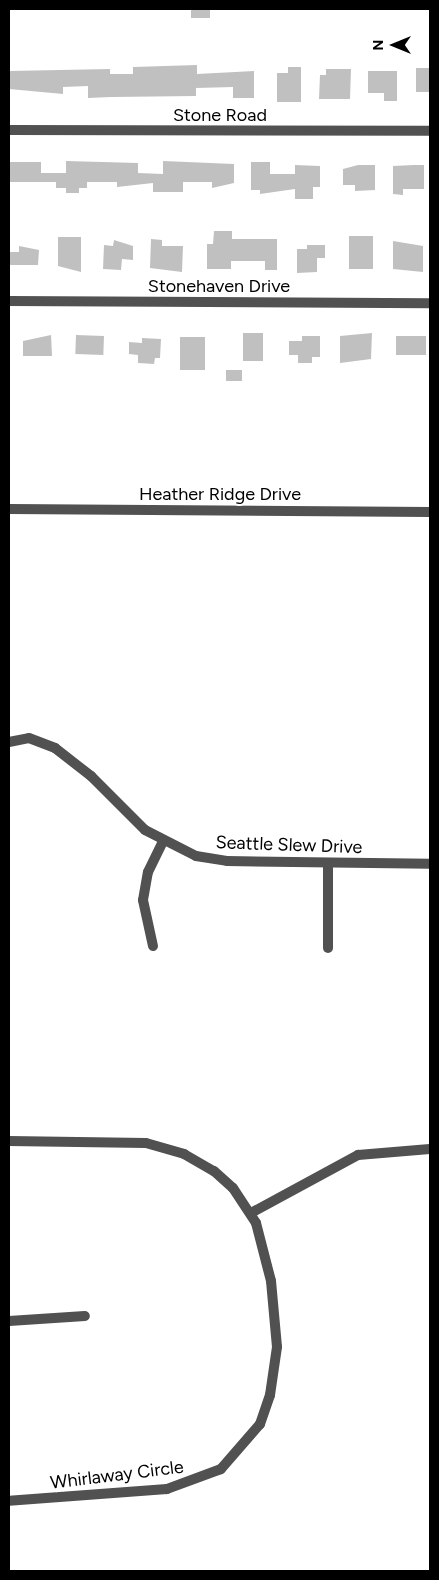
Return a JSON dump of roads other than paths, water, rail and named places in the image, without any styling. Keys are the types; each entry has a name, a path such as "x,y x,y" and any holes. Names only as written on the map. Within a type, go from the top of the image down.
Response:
{"street":[{"name":"Stone Road","path":"9,130 430,131"},
{"name":"Stonehaven Drive","path":"9,301 430,303"},
{"name":"Heather Ridge Drive","path":"9,509 430,512"},
{"name":"Seattle Slew Drive","path":"9,742 29,738 55,748 163,841 207,859 430,864"},
{"path":"152,946 143,900 148,872 163,841"},
{"path":"328,863 328,948"},
{"name":"Whirlaway Circle","path":"9,1141 160,1146 214,1171 251,1212 271,1281 277,1346 270,1395 248,1442 220,1469 185,1485 9,1502"},
{"path":"251,1212 352,1157 382,1150 430,1149"},
{"path":"9,1321 84,1316"}]}
